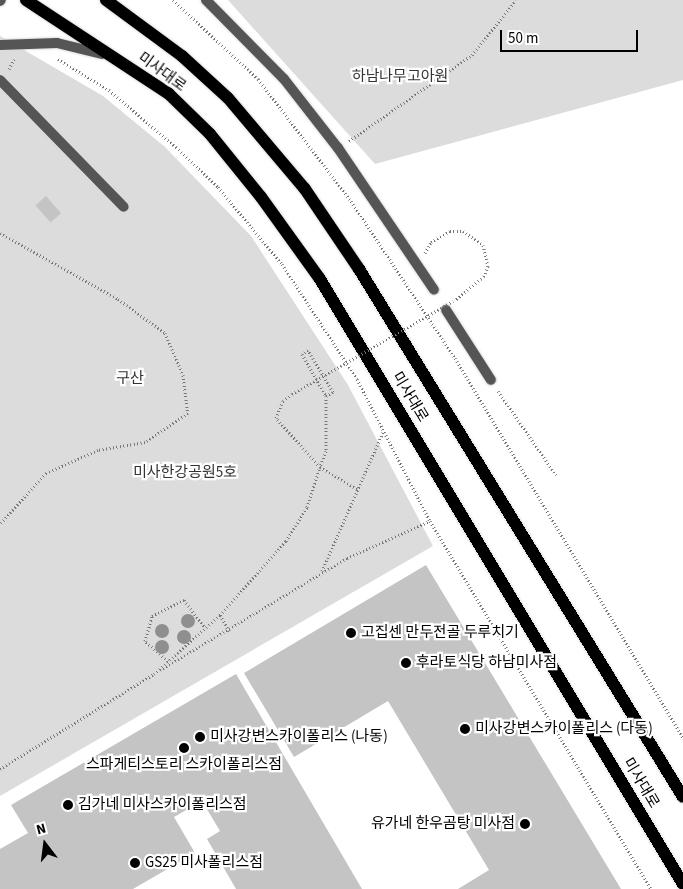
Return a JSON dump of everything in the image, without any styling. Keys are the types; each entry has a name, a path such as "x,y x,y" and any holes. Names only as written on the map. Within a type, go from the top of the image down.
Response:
{"main road":[{"name":"미사대로","path":"26,0 169,94 210,134 320,279 683,884"},
{"name":"미사대로","path":"106,0 182,56 228,98 305,189 359,269 683,797"}],"lane":[{"path":"206,0 284,79 338,148 434,290"},
{"path":"0,45 57,43 113,58"},
{"path":"0,80 124,207"},
{"path":"446,310 491,380"}],"path":[{"path":"173,0 258,79 407,284 683,737"},
{"path":"338,148 472,55 516,0"},
{"path":"9,69 19,53"},
{"path":"54,57 110,90 218,187 282,264 357,379 430,521 651,889"},
{"path":"357,489 320,467 276,418 283,401 292,394 453,301 484,276 488,266 483,245 463,231 450,230 431,242 422,259"},
{"path":"0,233 118,299 165,333 183,375 188,413 145,442 98,450 46,473 0,524"},
{"path":"407,284 412,276"},
{"path":"154,674 220,615 286,540 307,507 326,451 326,396 302,354 308,350 333,392 326,396"},
{"path":"491,380 556,475"},
{"path":"322,572 383,432"},
{"path":"0,769 154,674 230,632 322,572 371,545 430,521"},
{"path":"168,661 146,642 152,616 184,600 205,628"},
{"path":"220,615 230,632"}],"green space":[{"name":"하남나무고아원","path":"228,0 683,0 683,80 375,164"},
{"name":"미사한강공원5호","path":"0,36 103,96 165,147 251,236 348,385 433,546 0,796"}],"building":[{"path":"46,196 61,213 51,223 35,205"},
{"name":"미사강변스카이폴리스 (다동)","path":"426,565 621,889 458,889 489,870 388,701 294,757 244,673"},
{"name":"미사강변스카이폴리스 (나동)","path":"236,674 362,889 236,889 207,839 220,831 202,801 174,817 195,853 133,889 0,889 0,849 28,833 11,805"}],"place":[{"name":"고집센 만두전골 두루치기","path":"351,633"},
{"name":"후라토식당 하남미사점","path":"406,663"},
{"name":"미사강변스카이폴리스 (다동)","path":"465,729"},
{"name":"미사강변스카이폴리스 (나동)","path":"200,737"},
{"name":"스파게티스토리 스카이폴리스점","path":"184,748"},
{"name":"김가네 미사스카이폴리스점","path":"68,805"},
{"name":"유가네 한우곰탕 미사점","path":"525,824"},
{"name":"GS25 미사폴리스점","path":"135,863"}],"park label":[{"name":"구산","path":"130,379"}]}
